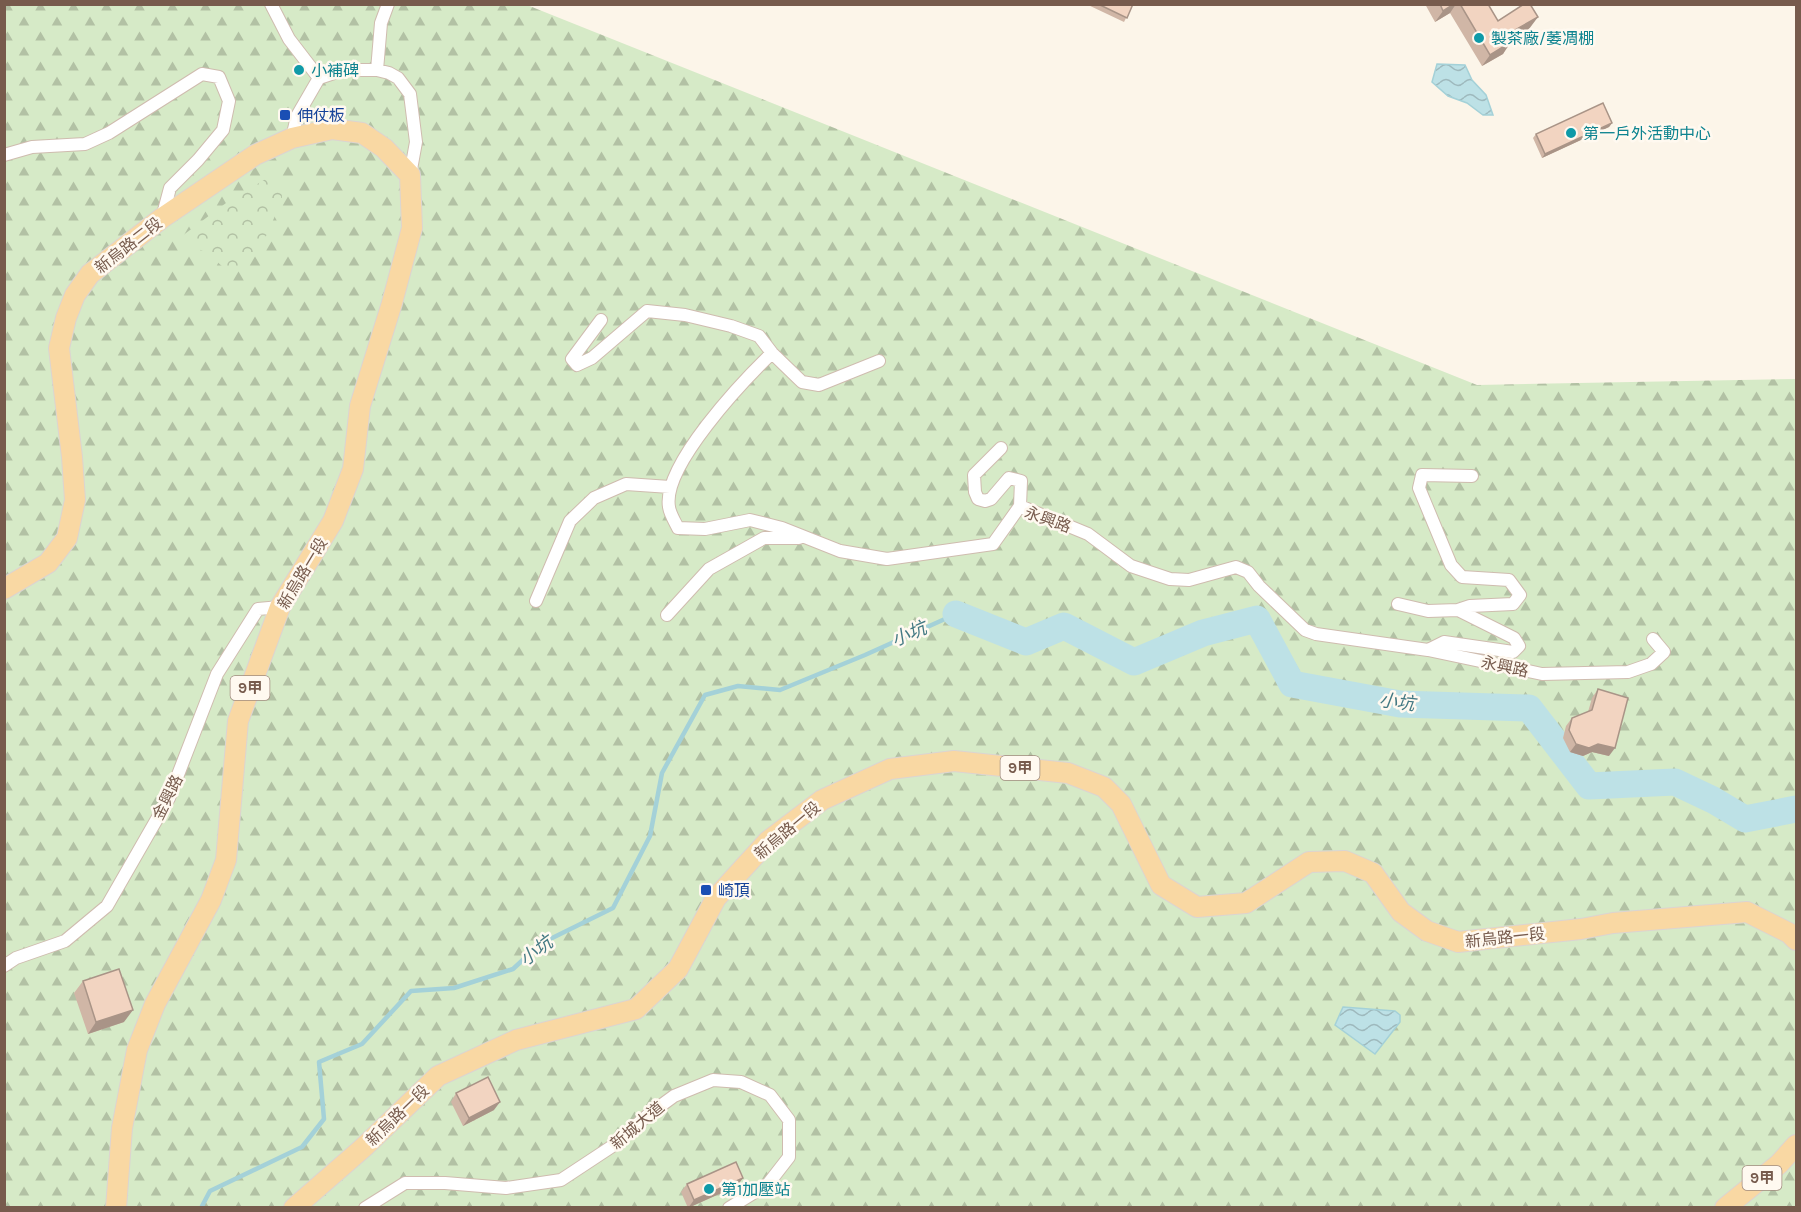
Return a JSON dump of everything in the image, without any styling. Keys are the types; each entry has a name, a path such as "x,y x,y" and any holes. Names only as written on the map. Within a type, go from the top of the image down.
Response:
{"main road":[{"name":"新烏路二段","path":"4,590 48,563 67,538 75,500 59,348 75,295 90,274 162,218 255,155 292,138 332,129 362,133 384,148 410,175"},
{"name":"新烏路一段","path":"116,1208 122,1128 137,1050 155,1004 211,900 226,860 238,721 280,607 333,521 353,470 360,406 392,303 411,228 410,175"},
{"name":"新烏路一段","path":"294,1208 364,1147 438,1076 516,1040 636,1009 678,969 716,898 768,841 822,800 890,769 954,761 1068,774 1104,787 1120,804 1161,885 1197,907 1246,903 1309,862 1345,861 1373,873 1401,912 1427,931 1458,942 1581,929 1613,923 1748,912 1789,933 1797,940"},
{"name":"9甲","path":"1725,1208 1779,1164 1797,1145"}],"street":[{"path":"271,4 290,39 319,78"},
{"path":"377,70 381,23 388,4"},
{"path":"292,138 297,116 319,78 343,70 377,70 389,73 398,78 410,94 416,142 410,175"},
{"path":"4,155 32,147 85,144 109,133 202,74 219,77 229,101 223,130 170,188 162,218"},
{"path":"601,320 572,359 577,365 592,358 647,311 685,315 731,326 759,336 772,353 802,382 819,385 879,361"},
{"path":"536,600 570,521 594,498 626,484 670,487 672,478 704,429 745,378 772,353"},
{"path":"1001,448 974,475 975,492 978,499 985,501 991,499 1009,478 1021,481 1020,506"},
{"path":"1398,604 1428,611 1458,610 1470,606 1514,604 1520,595 1509,580 1462,578 1451,565 1419,488 1422,475 1472,476"},
{"name":"永興路","path":"670,487 669,507 678,528 705,529 750,520 782,528 840,551 887,559 993,544 1020,506 1088,534 1131,566 1170,579 1189,580 1236,567 1248,572 1259,586 1305,630 1316,634 1428,650 1542,674 1628,672 1651,664 1664,652 1653,639"},
{"path":"667,615 709,569 764,538 804,538"},
{"name":"金興路","path":"4,966 16,958 65,941 107,906 169,798 217,674 258,609 280,607"},
{"path":"1428,650 1444,642 1513,652 1519,645 1514,638 1458,610"},
{"name":"新城大道","path":"365,1208 405,1183 445,1183 506,1188 561,1180 612,1147 648,1115 674,1096 713,1080 741,1082 770,1095 789,1120 789,1157 768,1184 729,1208"}],"green space":[{"path":"5,5 527,5 1477,385 1796,379 1796,1207 5,1208"},
{"path":"281,170 282,200 263,243 250,263 226,270 209,254 178,239 230,200"}],"water":[{"path":"1437,64 1465,65 1472,80 1486,95 1493,115 1483,115 1467,103 1448,96 1432,82"},
{"path":"1343,1007 1395,1011 1400,1015 1400,1022 1375,1054 1335,1025"}],"building":[{"path":"1098,4 1133,4 1127,18"},
{"path":"1440,4 1454,4 1443,11"},
{"path":"1460,4 1488,4 1498,21 1524,4 1530,4 1538,17 1506,35 1511,42 1490,55"},
{"name":"第一戶外活動中心","path":"1603,103 1612,123 1545,154 1536,134"},
{"path":"1598,689 1628,698 1615,748 1598,744 1589,748 1576,744 1569,730 1572,718 1592,710"},
{"path":"119,969 133,1010 96,1022 83,981"},
{"path":"488,1077 500,1102 469,1118 456,1093"},
{"name":"第1加壓站","path":"736,1162 743,1178 694,1200 687,1184"}],"waterway":[{"name":"小坑","path":"201,1208 210,1191 302,1147 324,1119 319,1062 362,1044 411,991 454,988 513,969 540,944 613,908 650,836 662,773 705,695 738,686 780,690 956,614"},
{"name":"小坑","path":"956,614 1026,642 1064,626 1134,662 1203,633 1257,619 1292,684 1400,704 1529,708 1589,786 1675,782 1713,800 1745,819 1796,809"}],"place":[{"name":"製茶廠/萎凋棚","path":"1479,38"},
{"name":"小補碑","path":"299,70"},
{"name":"伸仗板","path":"285,115"},
{"name":"第一戶外活動中心","path":"1571,133"},
{"name":"崎頂","path":"706,890"},
{"name":"第1加壓站","path":"709,1189"}]}
